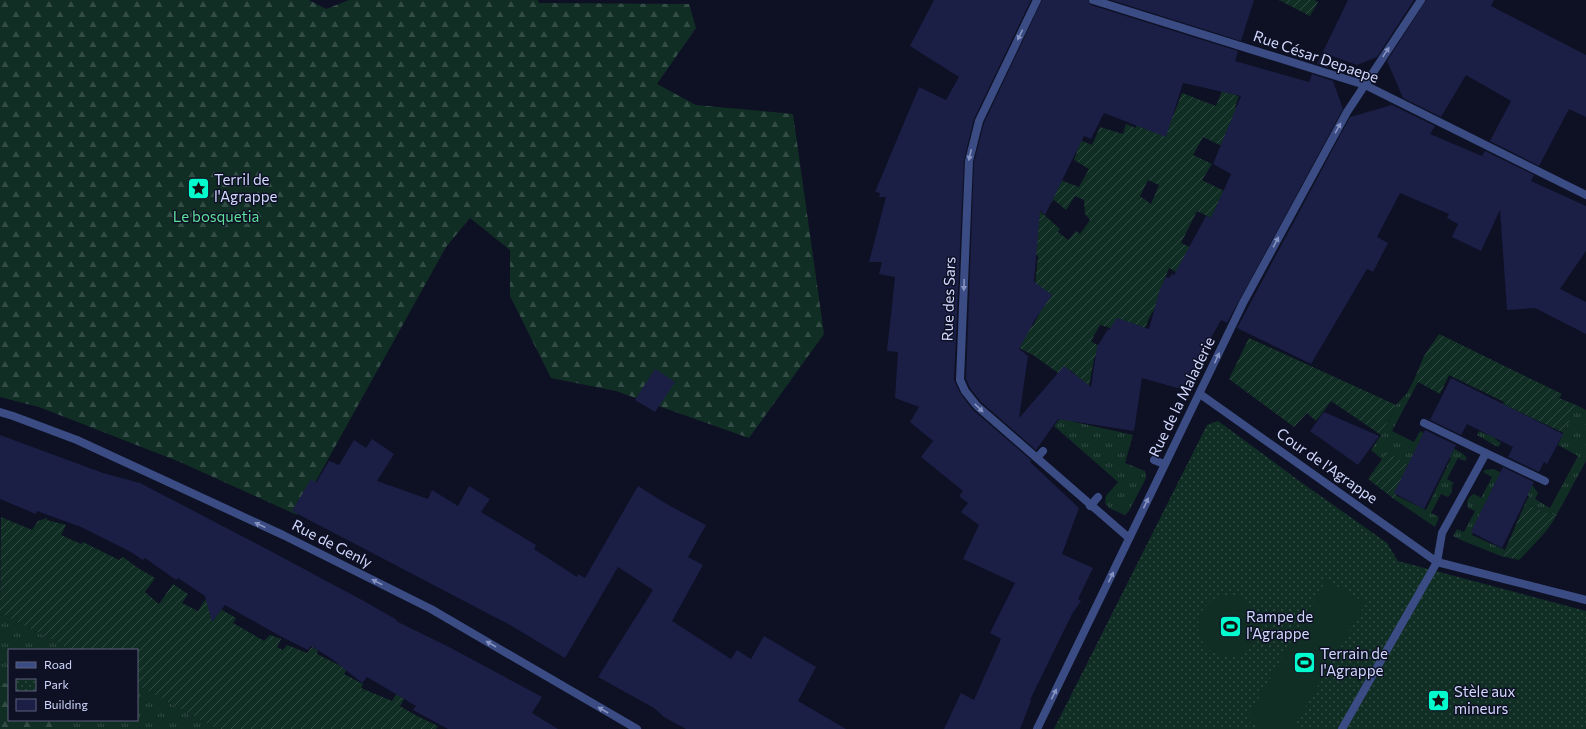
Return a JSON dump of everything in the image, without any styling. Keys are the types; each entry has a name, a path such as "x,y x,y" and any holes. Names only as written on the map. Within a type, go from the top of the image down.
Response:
{"street":[{"name":"Rue des Sars","path":"1037,0 979,121 969,161 960,380 965,391 977,406 1090,506 1129,538"},
{"name":"Rue César Depaepe","path":"1093,0 1365,85 1586,195"},
{"name":"Rue de la Maladerie","path":"1037,729 1243,303 1347,112 1421,0"},
{"name":"Cour de l'Agrappe","path":"1200,394 1437,562 1586,600"},
{"name":"Rue de Genly","path":"0,412 77,440 283,535 431,609 637,729"},
{"path":"1424,423 1544,481"},
{"path":"1037,458 1043,451"},
{"path":"1342,729 1437,562 1442,533 1486,453"},
{"path":"1154,460 1164,464"},
{"path":"1090,506 1098,497"}],"green space":[{"name":"Le bosquetia","path":"0,0 309,0 326,9 349,0 538,0 539,3 689,4 696,28 657,84 696,105 793,114 824,334 749,438 616,391 551,378 510,296 510,250 470,218 446,247 297,515 180,462 39,407 0,397"},
{"path":"1279,0 1314,0 1318,2 1310,16"},
{"path":"1222,91 1239,96 1235,107 1247,111 1224,147 1203,137 1193,155 1212,164 1202,180 1224,191 1211,218 1197,211 1181,243 1192,248 1183,276 1169,268 1160,291 1167,294 1151,314 1141,337 1100,325 1091,341 1100,347 1094,359 1089,386 1070,370 1061,375 1033,355 1015,346 1027,323 1033,326 1042,308 1035,285 1038,256 1026,249 1032,204 1060,229 1058,232 1068,240 1076,231 1080,234 1090,220 1085,214 1084,200 1075,196 1066,210 1054,200 1047,207 1053,177 1079,187 1089,169 1074,160 1077,152 1066,146 1071,136 1092,145 1100,127 1123,134 1126,124 1136,128 1139,117 1151,109 1173,116 1182,93 1216,106","holes":["1148,180 1159,185 1151,204 1140,196"]},
{"path":"1439,334 1562,394 1559,398 1576,405 1564,433 1511,408 1504,402 1449,375 1440,394 1418,382 1413,382 1424,356"},
{"path":"1249,338 1396,405 1381,435 1331,401 1316,421 1307,413 1294,427 1229,379"},
{"path":"1413,382 1418,382 1392,431 1414,442 1420,431 1462,453 1467,458 1465,461 1458,458 1447,479 1454,483 1452,485 1452,492 1448,497 1441,494 1431,513 1439,517 1435,527 1394,499 1395,495 1426,510 1451,458 1420,443 1409,466 1387,453 1383,460 1371,450 1381,435 1396,405 1407,393"},
{"path":"1504,402 1511,408 1495,439 1501,443 1498,447 1477,435 1479,431 1488,435"},
{"path":"1576,405 1586,410 1586,461 1556,516 1525,504 1529,496 1496,481 1472,535 1505,550 1501,556 1453,536 1457,529 1464,532 1475,511 1468,508 1467,501 1470,496 1474,494 1481,498 1492,477 1483,472 1485,470 1493,469 1533,486 1538,493 1535,499 1550,508 1578,456 1558,445"},
{"path":"1062,416 1075,422 1133,435 1125,463 1145,471 1146,478 1129,511 1125,515 1109,508 1105,503 1106,496 1118,482 1054,426"},
{"path":"1218,421 1387,543 1398,561 1586,611 1586,729 1054,729 1207,425"},
{"path":"1387,452 1409,466 1394,499 1368,479"},
{"path":"1525,504 1556,516 1544,534 1519,560 1501,556 1505,550"},
{"path":"1,517 32,530 38,521 47,518 47,520 66,525 61,535 81,544 83,542 119,560 123,557 155,578 145,592 159,604 173,584 188,594 182,603 198,611 205,600 236,618 233,623 264,641 270,635 281,639 277,647 283,650 287,645 307,653 312,647 318,650 317,654 347,669 344,674 363,684 361,688 392,701 400,688 408,692 400,706 438,726 436,729 217,729 138,686 138,649 70,649 0,613"},
{"name":"Terrain de l'Agrappe","path":"1326,580 1366,603 1293,729 1263,729 1246,720"},
{"path":"1229,595 1241,598 1251,604 1257,614 1260,626 1257,638 1251,648 1241,654 1229,657 1217,654 1207,648 1201,638 1198,626 1201,614 1207,604 1217,598"},
{"path":"0,613 70,649 8,649 8,721 138,721 138,686 217,729 0,729"},
{"path":"0,682 8,685 8,721 59,721 66,729 0,729"}],"building":[{"path":"934,0 1031,0 974,119 964,160 954,380 960,393 973,410 1031,460 1030,462 1079,508 1062,554 1093,568 1078,599 1081,601 1072,614 1030,700 1031,701 1020,729 944,729 961,693 974,700 1001,639 990,633 1015,583 963,559 979,525 961,512 968,503 959,496 963,491 921,457 933,441 910,422 919,407 895,398 898,352 887,351 895,277 879,274 882,262 869,262 886,197 879,197 880,193 875,192 919,87 946,100 959,77 910,46"},
{"path":"1042,0 1088,0 1091,5 1238,51 1235,61 1309,82 1312,74 1333,81 1343,109 1227,323 1221,320 1193,370 1188,391 1142,378 1134,431 1058,419 1036,450 981,402 970,388 966,379 974,162 984,123","holes":["1183,83 1241,96 1213,164 1231,174 1211,218 1206,216 1174,275 1172,274 1169,278 1166,277 1160,289 1149,329 1117,318 1097,347 1091,387 1064,366 1019,418 1028,356 1019,349 1036,318 1052,295 1034,282 1040,210 1045,215 1084,136 1091,139 1104,113 1166,137"]},
{"path":"1111,0 1254,0 1241,41"},
{"path":"1348,0 1414,0 1377,57 1357,65 1323,53 1328,68 1317,64"},
{"path":"1426,0 1494,0 1491,6 1586,55 1586,117 1569,109 1539,166 1490,141 1511,101 1466,75 1441,117 1403,98 1387,61"},
{"path":"1392,105 1435,126 1430,134 1482,156 1485,151 1534,175 1531,181 1586,206 1586,251 1560,289 1586,302 1586,334 1535,308 1507,310 1500,210 1481,251 1452,237 1458,224 1447,218 1449,214 1400,193 1377,237 1388,243 1373,272 1367,269 1311,364 1237,328 1350,117"},
{"path":"655,369 675,382 655,412 635,400"},
{"path":"1451,378 1563,434 1547,464 1544,462 1539,472 1508,457 1513,447 1467,424 1461,435 1430,420"},
{"path":"1324,412 1379,436 1358,465 1310,431"},
{"path":"1425,430 1456,445 1424,509 1394,493"},
{"path":"0,435 103,473 140,483 261,546 362,600 397,620 396,621 451,648 542,697 532,713 558,729 448,729 413,710 416,706 367,677 362,683 332,659 311,646 308,650 225,605 212,622 205,596 178,578 176,580 145,558 143,560 129,551 81,527 37,511 36,514 0,499"},
{"path":"372,439 394,454 377,481 428,499 432,490 458,506 469,486 490,499 481,512 536,545 534,549 577,577 578,574 585,578 638,486 670,506 706,525 688,557 703,565 672,621 731,659 737,650 751,659 764,636 816,667 798,701 846,729 686,729 664,717 654,708 598,677 653,590 618,567 565,658 510,625 292,511 311,479 316,483 329,461 339,465 354,440 366,448"},
{"path":"1503,467 1534,482 1502,548 1471,532"}],"place":[{"name":"Terril de l'Agrappe","path":"199,189"},
{"name":"Rampe de l'Agrappe","path":"1230,626"},
{"name":"Terrain de l'Agrappe","path":"1305,663"},
{"name":"Stèle aux mineurs","path":"1438,701"}]}
